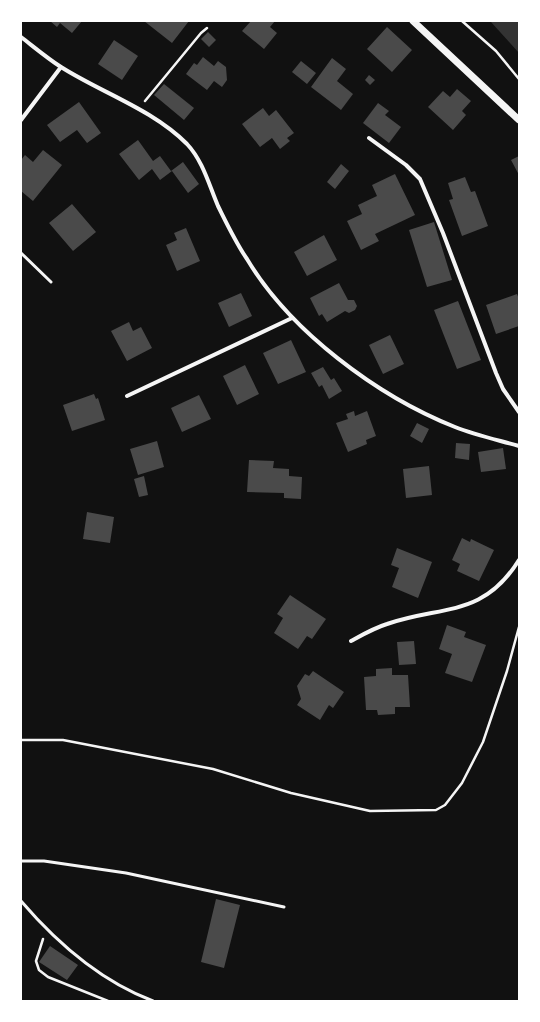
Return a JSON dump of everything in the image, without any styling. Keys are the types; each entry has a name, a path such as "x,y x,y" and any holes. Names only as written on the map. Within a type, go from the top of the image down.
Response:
{"street":[{"path":"413,21 519,120"},
{"path":"21,37 61,67 139,109 169,129 187,144 198,159 219,207 246,259 268,292 292,318 350,368 374,386 416,410 456,427 519,446"},
{"path":"21,120 61,67"},
{"path":"369,138 406,165 420,179 437,218 496,373 503,389 519,412"},
{"path":"127,396 292,318"},
{"path":"351,641 387,624 449,611 468,605 486,595 501,584 519,560"}],"lane":[{"path":"21,253 51,282"},
{"path":"21,860 44,861 112,871 284,907"},
{"path":"21,901 48,930 81,960 131,991 153,1001"}],"path":[{"path":"462,21 496,51 519,79"},
{"path":"139,109 201,33 207,28"},
{"path":"21,740 63,740 213,769 291,793 370,811 436,810 445,805 462,782 483,742 507,671 519,627"},
{"path":"48,930 36,956 39,970 48,977 108,1001"}],"shaded area":[{"path":"490,21 519,21 519,53 491,22"}],"building":[{"path":"50,21 82,21 72,33 60,23 57,27"},
{"path":"144,21 189,21 172,43"},
{"path":"251,21 275,21 270,27 277,33 264,49 242,31"},
{"path":"387,27 412,50 392,72 367,49"},
{"path":"208,32 216,40 209,47 201,39"},
{"path":"114,40 138,56 122,80 98,64"},
{"path":"203,57 214,66 218,61 226,67 227,80 222,87 214,81 207,90 186,74 194,63 197,65"},
{"path":"332,58 346,69 337,81 353,94 341,110 311,87"},
{"path":"301,61 316,73 307,84 292,72"},
{"path":"369,75 375,80 370,85 365,80"},
{"path":"164,84 194,108 184,120 154,95"},
{"path":"457,89 471,101 462,111 466,115 453,130 428,107 443,91 450,97"},
{"path":"79,102 101,133 87,143 77,130 60,142 47,125"},
{"path":"378,103 389,111 385,115 401,127 389,143 363,123"},
{"path":"263,108 269,116 276,110 294,133 287,138 290,141 280,149 272,138 260,147 242,124"},
{"path":"138,140 153,161 160,156 171,171 183,162 199,184 188,193 172,171 160,180 152,169 139,180 119,154"},
{"path":"43,150 62,165 33,201 21,191 21,160 25,155 33,162"},
{"path":"519,156 519,175 511,160"},
{"path":"341,164 349,171 335,189 327,182"},
{"path":"395,174 415,215 375,234 379,241 361,250 347,221 362,214 358,205 377,196 372,185"},
{"path":"465,177 471,192 475,191 488,226 462,236 449,200 453,199 448,183"},
{"path":"72,204 96,232 73,251 49,223"},
{"path":"434,222 452,280 427,287 409,230"},
{"path":"186,228 200,261 177,271 166,245 177,240 174,233"},
{"path":"324,235 337,260 307,276 294,252"},
{"path":"339,283 348,300 354,300 357,306 355,310 349,313 345,311 327,322 322,314 319,316 310,298"},
{"path":"241,293 252,316 229,327 218,303"},
{"path":"517,294 519,299 519,326 496,334 486,305"},
{"path":"458,301 481,360 457,369 434,310"},
{"path":"129,322 133,331 141,327 152,348 127,361 111,331"},
{"path":"390,335 404,364 383,374 369,345"},
{"path":"291,340 306,372 278,384 263,353"},
{"path":"245,365 259,394 237,405 223,376"},
{"path":"323,367 331,380 334,378 342,391 329,399 322,385 319,387 311,373"},
{"path":"94,394 96,399 98,398 105,420 72,431 63,405"},
{"path":"199,395 211,419 182,432 171,408"},
{"path":"354,411 355,416 367,411 376,436 366,440 367,444 348,452 336,423 348,419 346,414"},
{"path":"417,423 429,429 422,443 410,436"},
{"path":"157,441 164,467 138,475 130,449"},
{"path":"456,443 470,444 469,460 455,458"},
{"path":"503,448 506,469 481,472 478,452"},
{"path":"249,460 274,461 273,468 289,469 289,476 302,477 301,499 284,498 284,493 247,492"},
{"path":"429,466 432,495 406,498 403,469"},
{"path":"144,476 148,495 139,497 134,479"},
{"path":"87,512 114,517 110,543 83,539"},
{"path":"462,538 470,542 471,539 494,550 479,581 457,571 460,564 452,560"},
{"path":"397,548 432,562 418,598 392,587 399,568 391,565"},
{"path":"290,595 326,619 312,639 307,636 298,649 274,633 283,618 277,614"},
{"path":"447,625 466,632 464,637 486,645 472,682 445,673 452,654 439,649"},
{"path":"414,641 416,664 399,665 397,642"},
{"path":"392,668 392,675 408,675 410,707 395,707 395,714 378,715 377,710 366,710 364,677 376,676 376,669"},
{"path":"313,671 344,692 333,708 329,705 320,720 297,705 301,699 297,686 305,674 309,676"},
{"path":"216,899 240,905 224,968 201,962"},
{"path":"50,946 78,965 67,980 39,962"}]}
